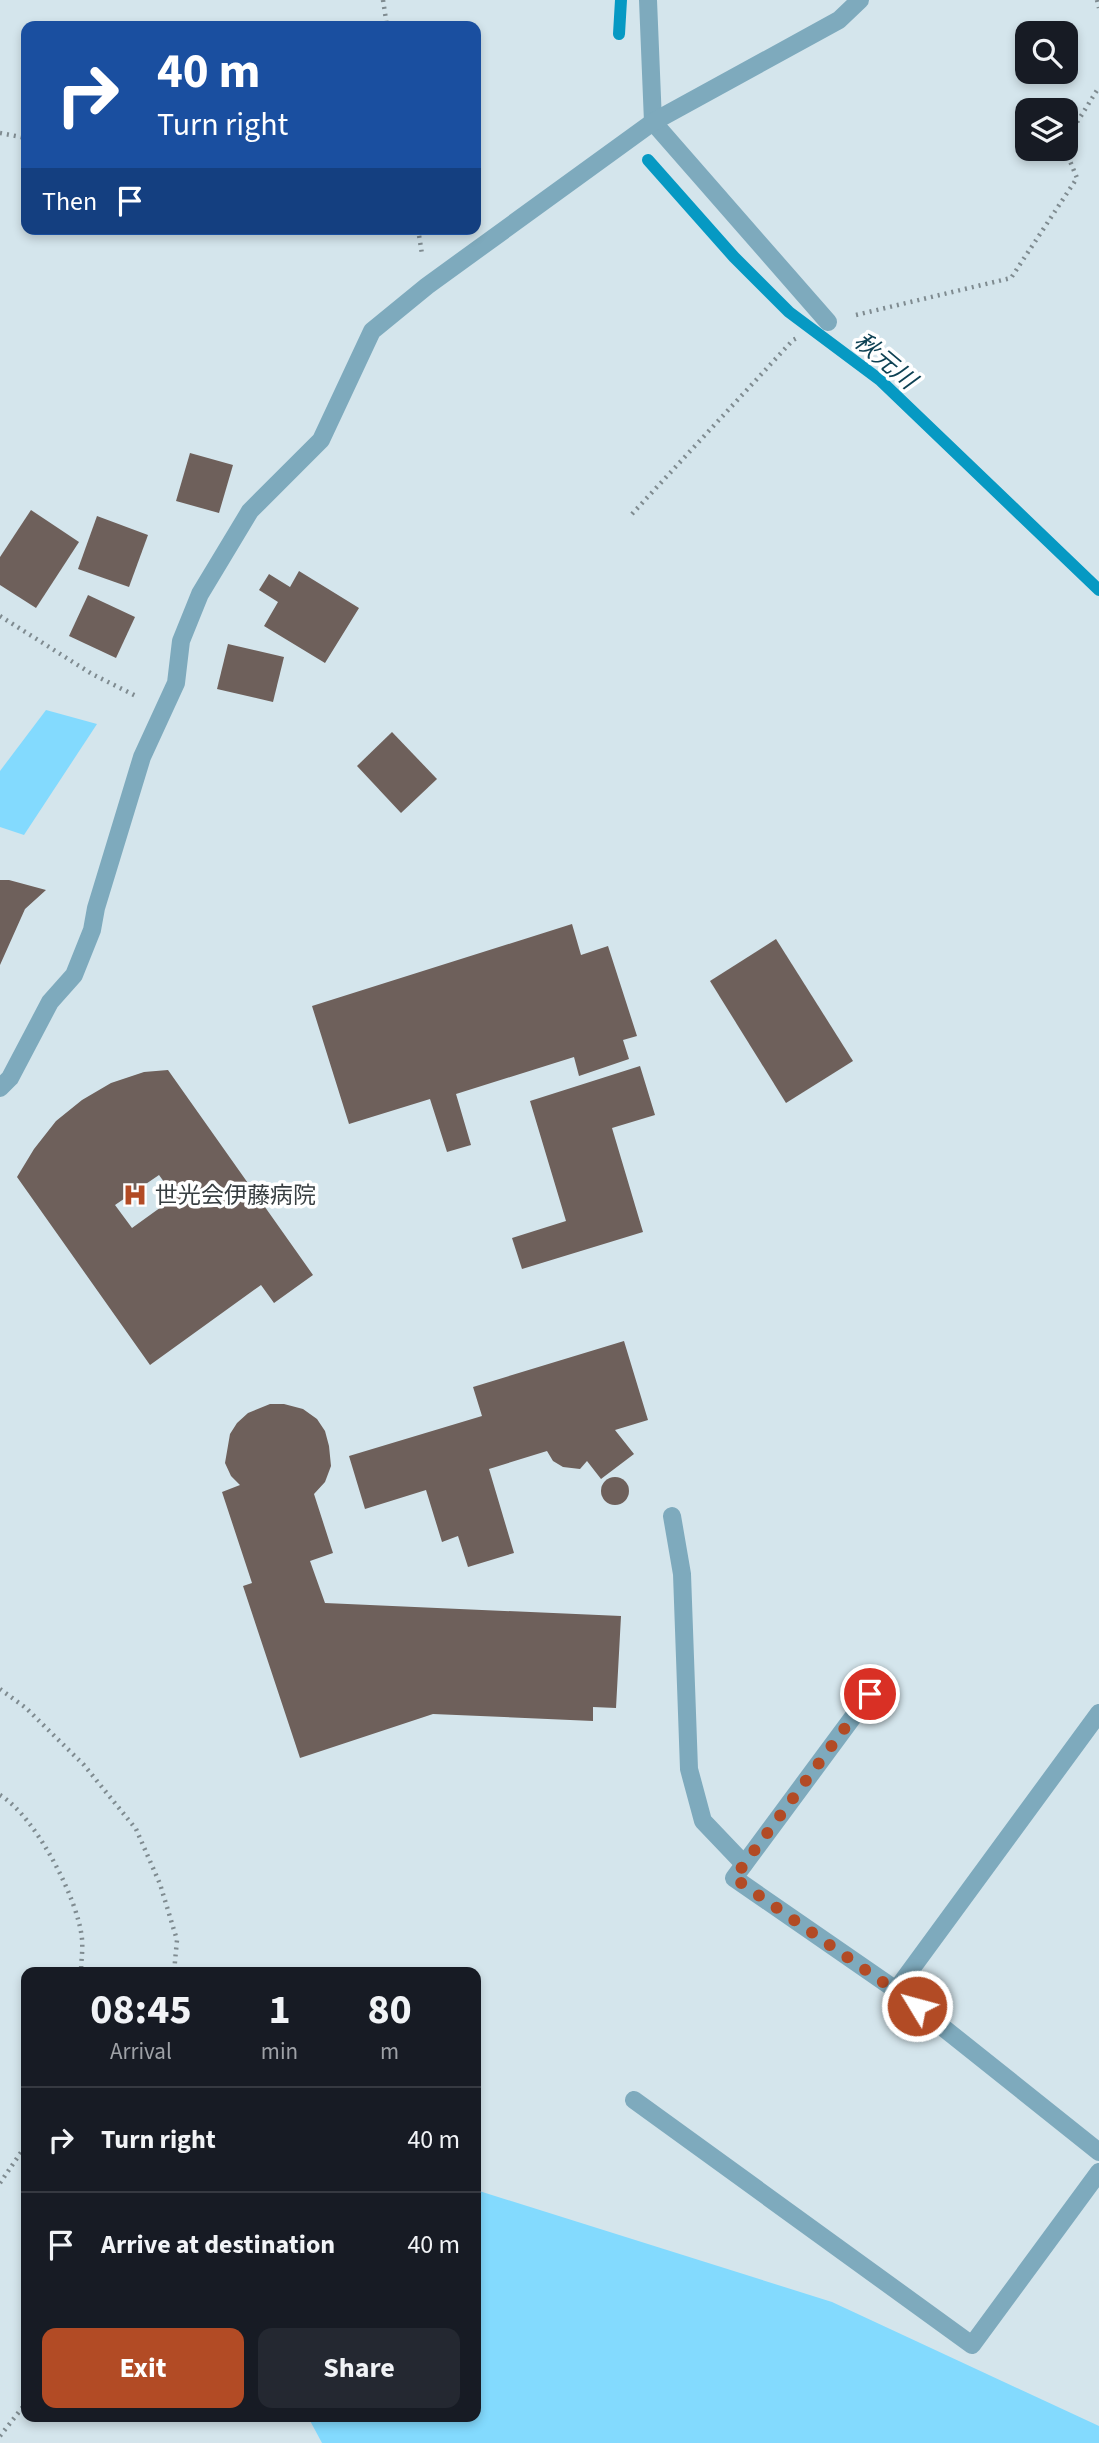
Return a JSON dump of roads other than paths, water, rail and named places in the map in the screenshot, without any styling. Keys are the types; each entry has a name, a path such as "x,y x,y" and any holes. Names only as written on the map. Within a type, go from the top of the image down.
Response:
{"street":[{"path":"648,0 653,122 828,322"},
{"path":"0,1088 10,1078 50,1002 74,975 82,957 142,757 176,683 181,641 200,594 250,511 321,439 372,331 427,286 653,122 839,20 860,0"},
{"path":"672,1516 682,1574 689,1769 703,1821 744,1864"},
{"path":"870,1694 734,1878 897,1990 1099,2152"},
{"path":"897,1990 1099,1713"},
{"path":"634,2100 971,2345 1099,2172"}],"waterway":[{"name":"秋元川","path":"619,34 621,0"},
{"name":"秋元川","path":"648,160 734,257 789,312 880,380 1099,590"}],"place":[{"name":"世光会伊藤病院","path":"135,1195"}]}
